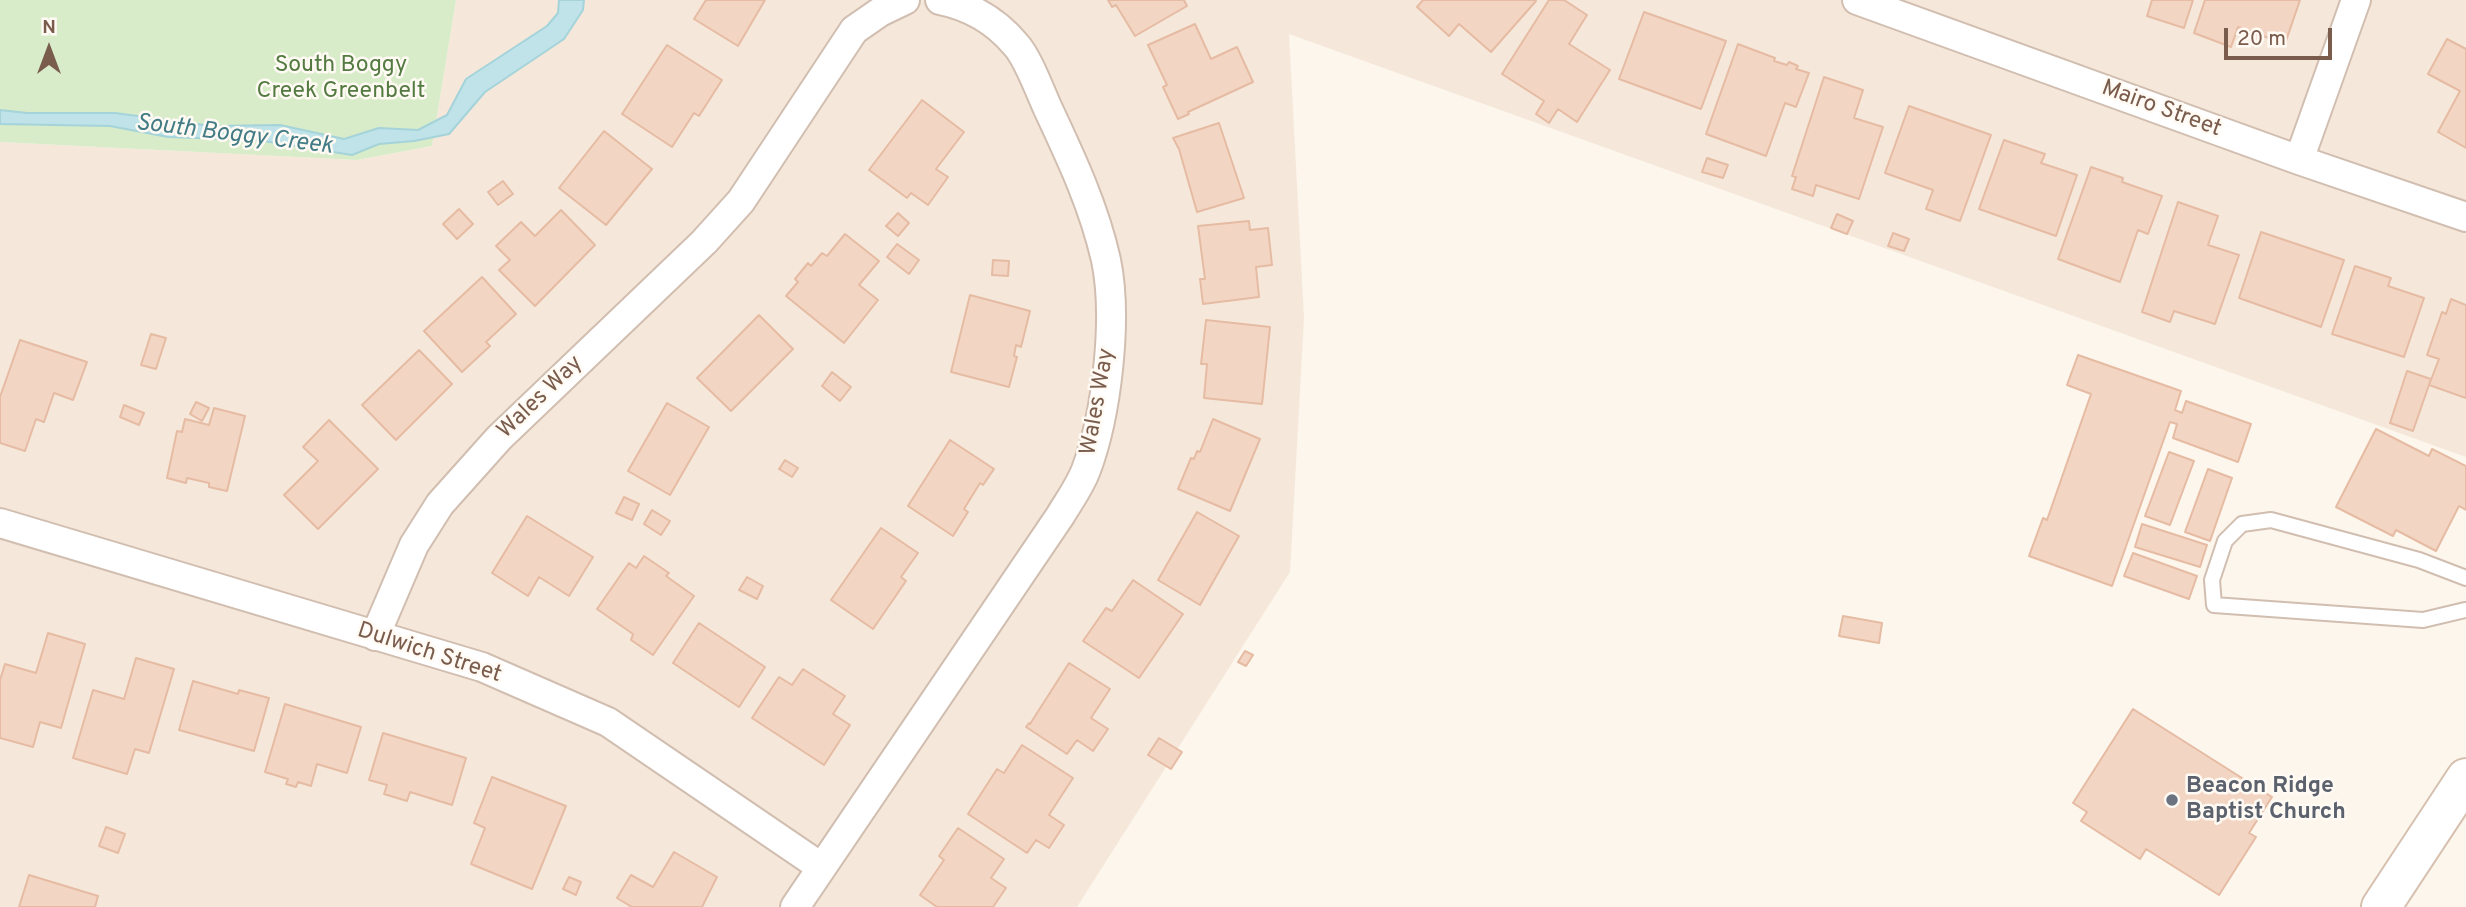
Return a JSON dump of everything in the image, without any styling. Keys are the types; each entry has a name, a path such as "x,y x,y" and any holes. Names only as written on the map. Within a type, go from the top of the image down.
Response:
{"main road":[{"path":"2381,907 2466,779"}],"street":[{"name":"Wales Way","path":"375,636 414,545 440,504 499,438 704,242 741,201 854,30 880,12 905,0"},
{"name":"Wales Way","path":"795,907 1060,516 1086,471 1096,437 1110,352 1111,307 1107,262 1094,216 1078,171 1018,46 989,21 964,5 940,0"},
{"name":"Mairo Street","path":"1857,0 2466,218"},
{"path":"2299,160 2356,0"},
{"name":"Dulwich Street","path":"0,523 482,667 608,722 821,867"}],"lane":[{"path":"2466,578 2419,560 2271,520 2242,524 2225,541 2212,580 2214,605 2423,620 2466,609"}],"shaded area":[{"path":"456,0 2466,0 2466,457 1289,34 1304,318 1290,572 1077,907 0,907 0,142 357,160 432,146"}],"green space":[{"name":"South Boggy Creek Greenbelt","path":"0,0 456,0 432,146 357,160 0,142"}],"water":[{"name":"South Boggy Creek","path":"559,0 584,0 583,10 564,39 485,92 449,134 379,144 352,155 257,140 168,137 110,126 0,124 0,110 27,113 115,113 212,126 280,125 344,139 379,128 418,130 447,115 466,79 547,26 558,13"}],"building":[{"path":"706,0 765,0 738,46 694,19"},
{"path":"1108,0 1184,0 1187,6 1135,36 1116,5 1112,7"},
{"path":"1423,0 1536,1 1491,52 1459,24 1449,36 1417,7"},
{"path":"1549,0 1564,0 1587,15 1569,44 1610,70 1577,122 1558,109 1549,123 1536,114 1544,101 1502,74"},
{"path":"2152,0 2193,0 2184,28 2147,16"},
{"path":"2205,0 2300,0 2285,44 2238,27 2231,47 2194,33"},
{"path":"1644,12 1726,41 1701,109 1619,79"},
{"path":"1195,24 1211,59 1237,47 1253,82 1178,119 1163,87 1167,85 1148,45"},
{"path":"2447,39 2466,49 2466,148 2438,132 2460,91 2428,74"},
{"path":"1738,44 1775,58 1774,61 1787,65 1789,62 1798,66 1796,69 1809,73 1796,107 1785,103 1766,156 1706,134"},
{"path":"667,45 722,80 699,116 694,113 672,147 622,114"},
{"path":"1824,77 1863,90 1854,118 1883,127 1859,199 1816,185 1813,196 1792,189 1796,177 1792,176"},
{"path":"922,100 964,132 936,169 948,177 928,205 911,193 907,198 869,170"},
{"path":"1909,106 1991,135 1960,221 1926,209 1933,190 1885,173"},
{"path":"1219,123 1244,198 1197,212 1179,149 1173,138"},
{"path":"604,131 652,169 606,225 559,188"},
{"path":"2004,140 2045,154 2041,163 2077,175 2056,236 1979,209"},
{"path":"1707,158 1728,165 1723,178 1702,172"},
{"path":"2091,167 2123,178 2122,182 2162,196 2148,234 2138,230 2120,282 2058,259"},
{"path":"503,181 513,194 498,205 488,192"},
{"path":"2178,202 2218,216 2208,245 2239,255 2215,324 2174,311 2170,322 2142,312"},
{"path":"459,209 473,224 457,239 443,224"},
{"path":"561,210 595,245 535,306 499,270 510,260 496,246 521,222 535,236"},
{"path":"898,213 909,223 898,236 886,226"},
{"path":"1837,214 1853,221 1847,234 1831,228"},
{"path":"1249,221 1250,230 1268,228 1272,265 1256,267 1259,297 1203,304 1200,279 1205,279 1198,226"},
{"path":"2261,232 2344,260 2321,327 2239,298"},
{"path":"1893,233 1909,239 1904,251 1888,246"},
{"path":"845,234 879,261 859,285 878,300 844,343 786,296 798,282 795,279 808,263 811,266 822,253 827,256"},
{"path":"897,244 919,260 909,274 887,257"},
{"path":"993,260 1009,261 1008,276 992,275"},
{"path":"2355,266 2391,278 2388,286 2424,298 2404,357 2332,334"},
{"path":"482,277 516,314 486,342 490,346 462,372 424,331"},
{"path":"970,295 1030,311 1021,347 1016,345 1014,356 1017,357 1009,387 951,372"},
{"path":"2451,299 2466,305 2466,398 2429,385 2439,359 2427,355 2442,312 2446,314"},
{"path":"759,315 793,349 731,411 697,378"},
{"path":"1206,320 1270,327 1262,404 1204,398 1207,364 1201,364"},
{"path":"151,334 166,338 156,369 141,365"},
{"path":"20,340 87,362 73,400 54,393 44,422 36,419 25,451 0,443 0,397"},
{"path":"419,350 452,384 396,440 362,405"},
{"path":"2078,355 2181,391 2175,410 2182,413 2186,401 2251,424 2238,462 2173,438 2177,424 2170,422 2112,586 2029,556 2043,518 2047,520 2091,394 2067,385"},
{"path":"2407,371 2431,379 2413,431 2390,423"},
{"path":"832,372 851,387 840,401 822,386"},
{"path":"196,402 209,408 202,421 190,414"},
{"path":"667,403 709,427 670,495 628,471"},
{"path":"124,405 144,413 139,425 120,417"},
{"path":"214,408 245,416 227,491 187,478 186,483 167,478 177,431 182,432 185,419 209,425"},
{"path":"1213,419 1260,439 1230,511 1178,489 1191,458 1194,459 1197,451 1200,452"},
{"path":"329,420 378,469 318,529 284,495 318,461 303,447"},
{"path":"2376,429 2429,456 2432,449 2466,466 2466,510 2459,506 2436,551 2396,530 2393,536 2336,507"},
{"path":"950,440 994,469 983,485 980,483 964,509 968,512 953,536 908,506"},
{"path":"2169,452 2194,461 2170,525 2145,516"},
{"path":"785,460 798,468 792,477 779,469"},
{"path":"2208,469 2232,478 2210,541 2185,532"},
{"path":"624,497 639,504 632,520 616,513"},
{"path":"652,510 670,521 661,535 644,524"},
{"path":"1197,512 1239,536 1200,605 1158,580"},
{"path":"527,516 593,557 569,596 539,577 528,596 492,573"},
{"path":"2142,524 2207,545 2200,567 2135,547"},
{"path":"881,528 918,553 901,577 906,581 873,629 831,600"},
{"path":"2133,553 2197,576 2189,599 2124,576"},
{"path":"644,556 669,573 666,576 694,596 653,655 631,640 633,634 597,609 629,563 636,568"},
{"path":"747,577 763,586 757,599 739,590"},
{"path":"1133,580 1183,614 1139,678 1083,641 1106,608 1112,611"},
{"path":"1843,616 1882,623 1879,643 1839,636"},
{"path":"699,623 765,667 739,707 673,663"},
{"path":"48,633 85,644 61,728 40,722 33,747 0,738 0,680 5,664 36,673"},
{"path":"1245,651 1253,655 1246,666 1238,662"},
{"path":"136,658 174,669 149,753 135,749 127,774 73,758 93,690 124,699"},
{"path":"1069,663 1110,689 1091,718 1108,729 1093,751 1077,740 1067,754 1026,727"},
{"path":"803,669 845,696 833,714 850,725 824,765 752,718 779,677 792,685"},
{"path":"193,681 238,694 239,690 269,698 254,751 179,730"},
{"path":"285,704 361,727 347,773 317,764 311,786 298,782 296,787 286,784 288,779 265,772"},
{"name":"Beacon Ridge Baptist Church","path":"2133,709 2272,797 2249,833 2256,837 2219,895 2146,849 2140,859 2081,821 2087,812 2073,803"},
{"path":"383,733 466,758 452,805 410,792 407,801 384,794 387,785 369,780"},
{"path":"1159,738 1182,752 1171,769 1148,755"},
{"path":"1022,745 1073,778 1049,815 1064,825 1049,848 1036,840 1027,853 968,814 997,769 1004,773"},
{"path":"492,777 566,806 532,889 471,864 485,828 474,823"},
{"path":"106,827 125,834 118,853 99,846"},
{"path":"958,828 1004,859 991,878 1006,888 993,907 937,907 920,895 944,860 939,856"},
{"path":"674,852 717,877 702,907 632,907 617,898 631,875 653,887"},
{"path":"29,875 98,896 95,907 19,907"},
{"path":"569,877 581,882 576,895 563,889"}],"place":[{"name":"Beacon Ridge Baptist Church","path":"2172,800"}]}
